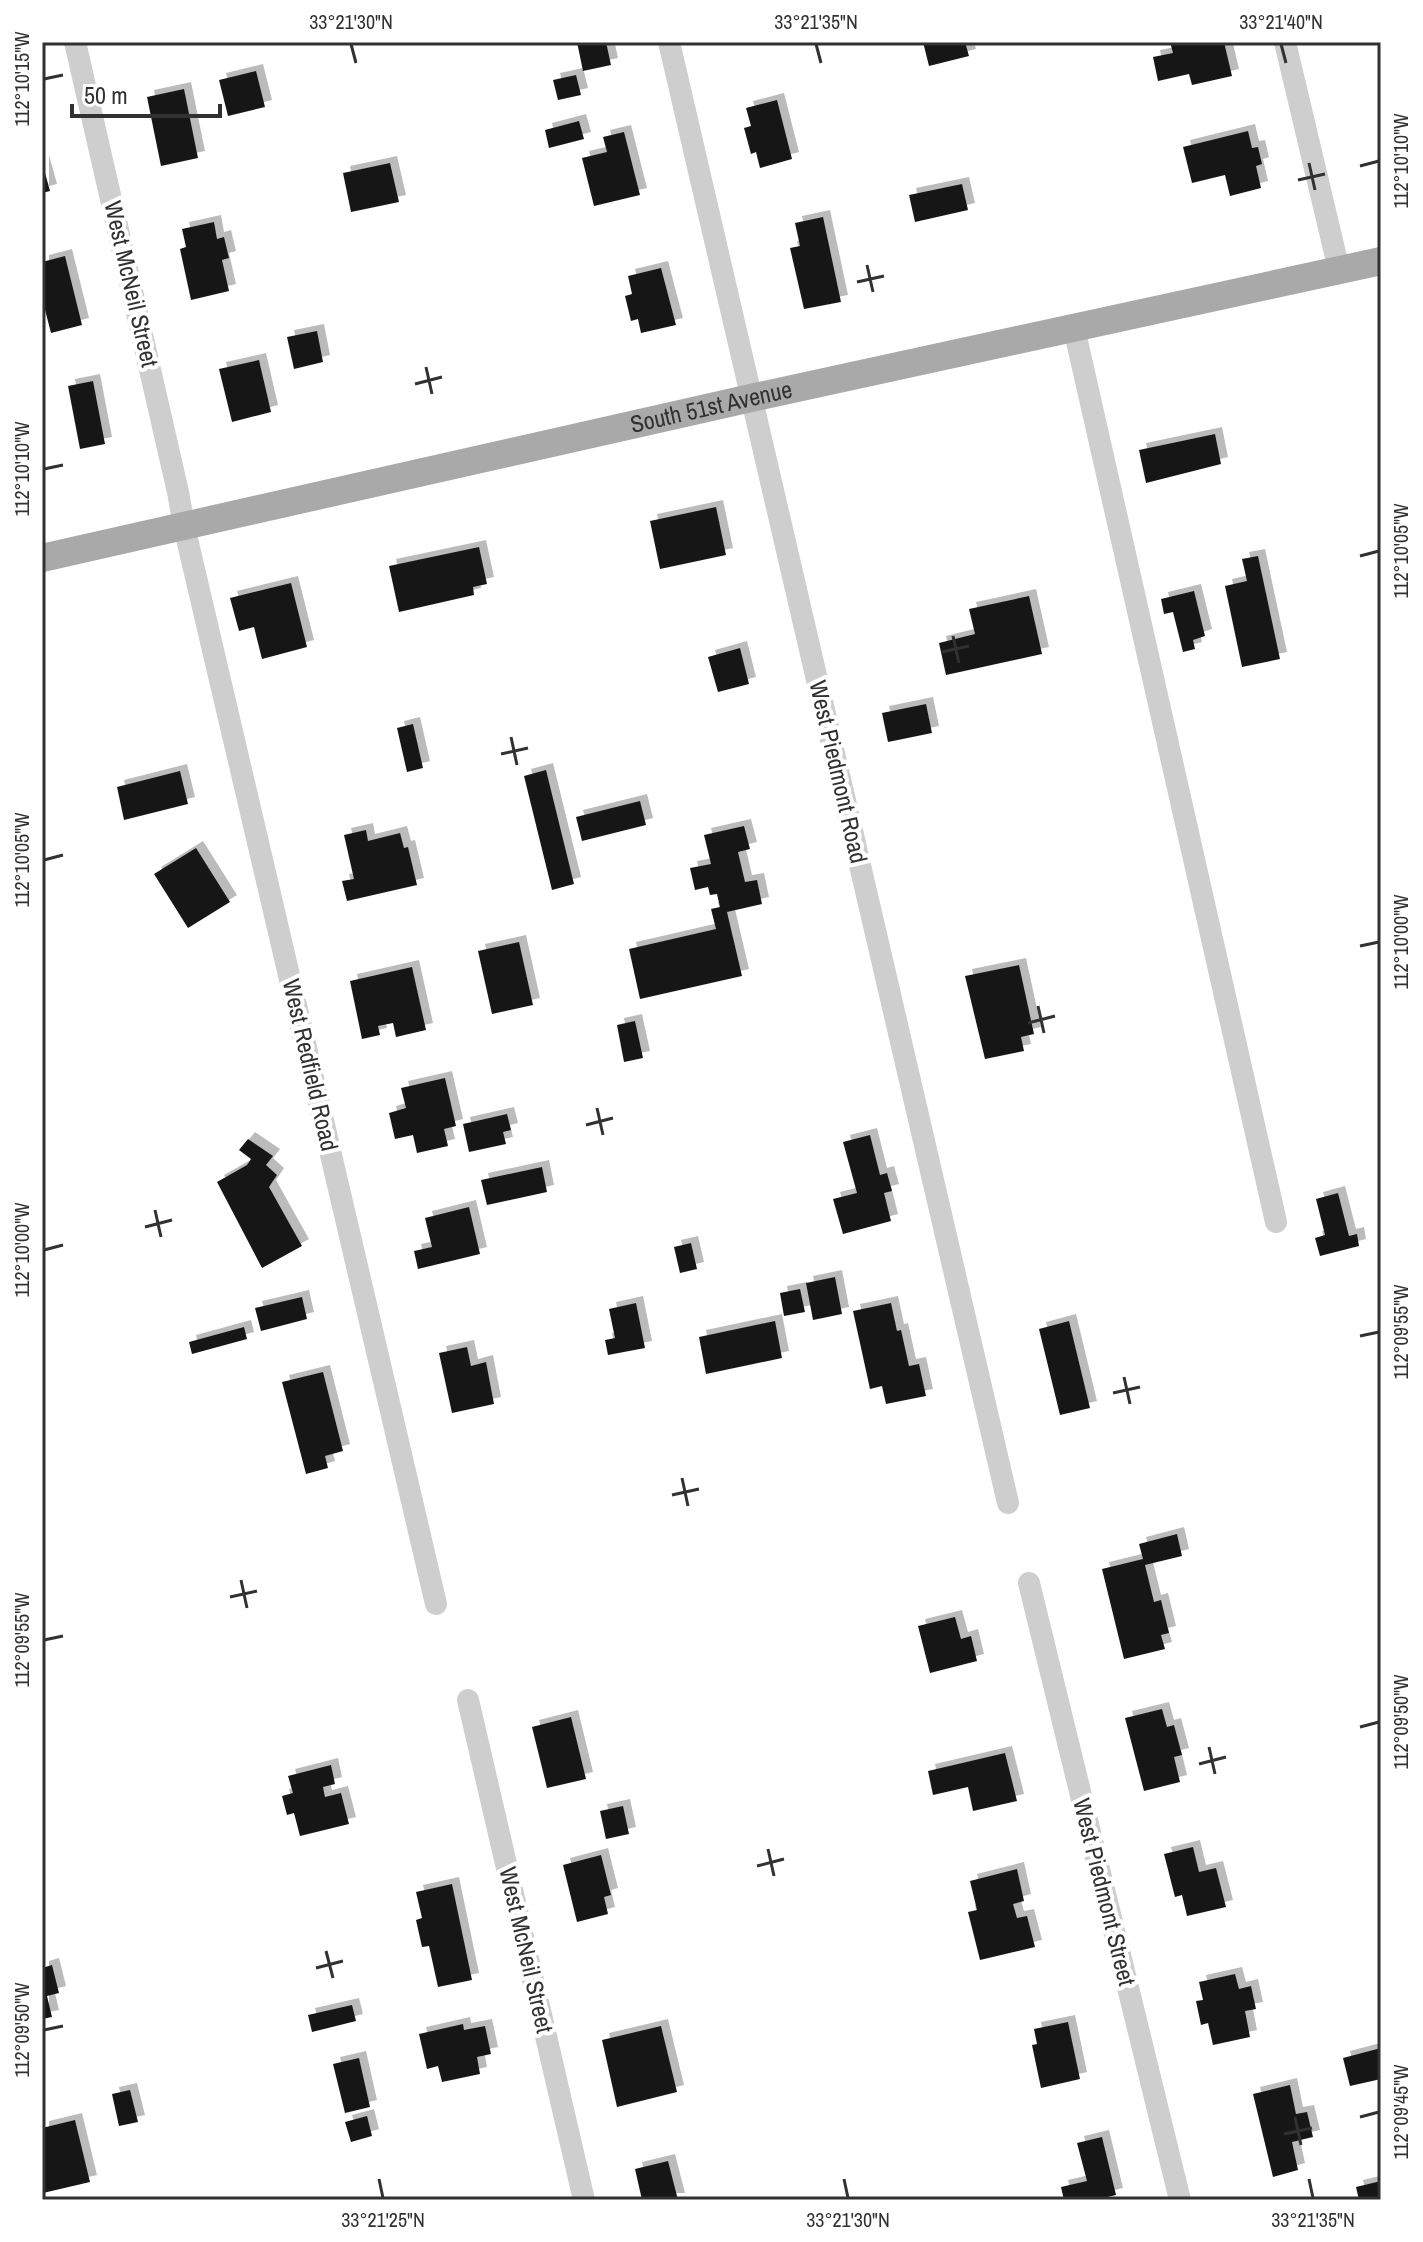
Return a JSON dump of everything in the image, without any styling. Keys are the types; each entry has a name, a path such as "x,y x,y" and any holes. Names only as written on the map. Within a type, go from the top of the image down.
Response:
{"main road":[{"name":"South 51st Avenue","path":"42,558 751,398 1381,261"}],"street":[{"name":"West McNeil Street","path":"75,42 184,526"},
{"name":"West Piedmont Road","path":"669,42 1008,1503"},
{"path":"1285,42 1339,270"},
{"path":"1074,328 1276,1222"},
{"name":"West Redfield Road","path":"184,526 436,1604"},
{"name":"West Piedmont Street","path":"1029,1583 1180,2200"},
{"name":"West McNeil Street","path":"468,1700 584,2200"}],"building":[{"path":"577,42 606,42 611,65 583,71"},
{"path":"923,42 965,42 969,56 929,66"},
{"path":"1170,42 1224,42 1232,76 1192,85 1189,74 1158,81 1153,57 1173,53"},
{"path":"256,71 265,107 228,116 219,80"},
{"path":"576,75 581,95 558,100 553,80"},
{"path":"184,89 198,158 161,166 147,97"},
{"path":"777,100 792,159 760,168 756,152 751,154 744,128 751,126 746,108"},
{"path":"579,121 584,139 549,148 545,130"},
{"path":"1248,131 1252,148 1258,147 1262,164 1256,166 1261,188 1230,196 1225,175 1192,183 1183,147"},
{"path":"624,132 640,195 594,206 582,158 607,152 603,137"},
{"path":"42,162 50,191 42,193"},
{"path":"390,163 399,202 351,212 343,173"},
{"path":"962,184 968,210 915,222 909,195"},
{"path":"823,217 841,302 804,309 790,248 800,246 795,223"},
{"path":"214,222 217,239 224,237 229,258 222,260 229,291 191,300 180,249 186,247 182,229"},
{"path":"65,256 82,325 51,333 42,306 42,262"},
{"path":"661,268 676,325 641,333 638,319 631,321 625,296 632,294 628,276"},
{"path":"317,331 323,362 294,369 287,337"},
{"path":"259,360 271,412 232,422 219,369"},
{"path":"93,381 105,444 80,449 68,386"},
{"path":"1215,434 1221,464 1146,483 1139,450"},
{"path":"716,507 726,555 660,569 650,521"},
{"path":"479,547 487,584 473,587 474,595 399,612 389,566"},
{"path":"1258,556 1280,659 1242,667 1225,586 1247,581 1242,559"},
{"path":"291,583 307,647 262,659 254,627 239,631 230,598"},
{"path":"1194,591 1205,636 1193,640 1195,649 1183,652 1173,612 1164,614 1161,599"},
{"path":"1029,596 1042,654 946,675 939,643 975,634 969,609"},
{"path":"740,648 749,684 718,692 708,657"},
{"path":"926,704 932,733 888,742 882,713"},
{"path":"413,724 423,768 407,772 397,728"},
{"path":"546,770 574,884 552,890 524,776"},
{"path":"180,771 188,804 124,820 117,787"},
{"path":"640,801 646,825 582,841 576,817"},
{"path":"744,826 750,849 738,852 745,882 757,880 762,904 727,912 742,976 640,999 629,949 716,929 711,909 720,907 717,894 710,895 708,887 695,890 690,868 711,864 704,835"},
{"path":"366,830 368,841 400,833 404,848 408,847 417,885 347,901 342,881 354,879 344,835"},
{"path":"196,848 230,902 188,928 154,874"},
{"path":"519,942 533,1005 492,1014 478,951"},
{"path":"1019,965 1034,1034 1021,1037 1024,1051 985,1059 965,976"},
{"path":"412,967 426,1030 396,1037 393,1023 378,1026 380,1035 362,1039 350,981"},
{"path":"635,1021 643,1058 624,1062 617,1025"},
{"path":"445,1078 456,1126 444,1129 448,1146 417,1153 413,1135 395,1139 389,1113 406,1108 401,1088"},
{"path":"507,1114 511,1130 503,1132 506,1144 469,1152 463,1124"},
{"path":"870,1135 880,1175 887,1173 892,1191 884,1193 891,1221 843,1234 833,1199 857,1193 843,1142"},
{"path":"248,1139 273,1156 266,1165 277,1175 269,1187 302,1246 262,1268 217,1182 247,1165 251,1159 239,1150"},
{"path":"542,1167 547,1192 487,1205 481,1180"},
{"path":"1338,1193 1349,1236 1357,1234 1359,1246 1320,1256 1315,1238 1325,1235 1316,1199"},
{"path":"469,1207 480,1254 418,1269 414,1251 432,1247 425,1218"},
{"path":"691,1243 697,1269 680,1273 674,1247"},
{"path":"835,1277 842,1314 813,1320 806,1283"},
{"path":"800,1289 805,1312 784,1316 780,1293"},
{"path":"302,1297 307,1319 261,1331 255,1308"},
{"path":"636,1303 645,1348 608,1355 605,1340 615,1338 609,1309"},
{"path":"891,1303 909,1366 919,1364 926,1396 886,1404 882,1386 870,1389 853,1311"},
{"path":"775,1321 782,1358 706,1374 699,1337"},
{"path":"1069,1321 1090,1408 1060,1415 1039,1329"},
{"path":"244,1327 247,1339 192,1354 189,1342"},
{"path":"467,1347 471,1366 486,1362 494,1404 452,1413 439,1353"},
{"path":"323,1372 343,1451 325,1456 328,1468 306,1474 282,1382"},
{"path":"1177,1534 1182,1556 1145,1565 1154,1602 1161,1600 1169,1633 1161,1635 1165,1649 1124,1659 1102,1569 1143,1559 1139,1544"},
{"path":"955,1617 961,1639 971,1636 977,1661 930,1673 918,1626"},
{"path":"1162,1709 1167,1727 1174,1725 1182,1755 1174,1757 1180,1782 1144,1791 1125,1718"},
{"path":"571,1717 586,1779 547,1788 532,1727"},
{"path":"1005,1753 1017,1801 973,1811 968,1787 933,1795 928,1771"},
{"path":"331,1765 335,1784 323,1787 325,1797 341,1793 349,1824 300,1836 294,1813 287,1815 282,1796 293,1793 288,1776"},
{"path":"623,1806 629,1834 606,1839 600,1811"},
{"path":"1193,1847 1199,1872 1216,1868 1226,1907 1187,1916 1182,1895 1175,1897 1164,1854"},
{"path":"601,1855 611,1895 604,1897 608,1914 577,1922 563,1865"},
{"path":"1017,1869 1024,1901 1013,1904 1017,1918 1027,1916 1035,1947 980,1960 968,1912 977,1910 970,1881"},
{"path":"452,1884 472,1980 438,1987 429,1946 422,1947 416,1920 422,1918 416,1892"},
{"path":"52,1965 59,1993 47,1996 52,2017 42,2019 42,1968"},
{"path":"1235,1974 1239,1989 1251,1986 1256,2009 1245,2011 1250,2037 1213,2045 1208,2023 1201,2025 1196,2001 1203,2000 1199,1982"},
{"path":"352,2005 356,2021 312,2032 308,2015"},
{"path":"1068,2022 1080,2079 1041,2088 1032,2045 1037,2044 1034,2029"},
{"path":"463,2024 464,2030 485,2026 491,2054 477,2057 480,2074 442,2082 438,2066 427,2069 419,2034"},
{"path":"661,2026 677,2092 617,2107 602,2040"},
{"path":"1381,2048 1381,2079 1350,2086 1343,2058"},
{"path":"359,2058 370,2107 345,2113 333,2064"},
{"path":"1290,2085 1296,2114 1307,2112 1313,2137 1292,2142 1298,2170 1273,2177 1253,2094"},
{"path":"130,2090 138,2122 119,2126 112,2094"},
{"path":"367,2116 372,2136 351,2142 345,2122"},
{"path":"75,2120 90,2182 43,2193 42,2128"},
{"path":"1102,2137 1116,2195 1095,2200 1064,2200 1061,2187 1087,2181 1077,2143"},
{"path":"668,2161 678,2200 642,2200 635,2169"},
{"path":"1381,2181 1381,2200 1359,2200 1356,2187"}]}
